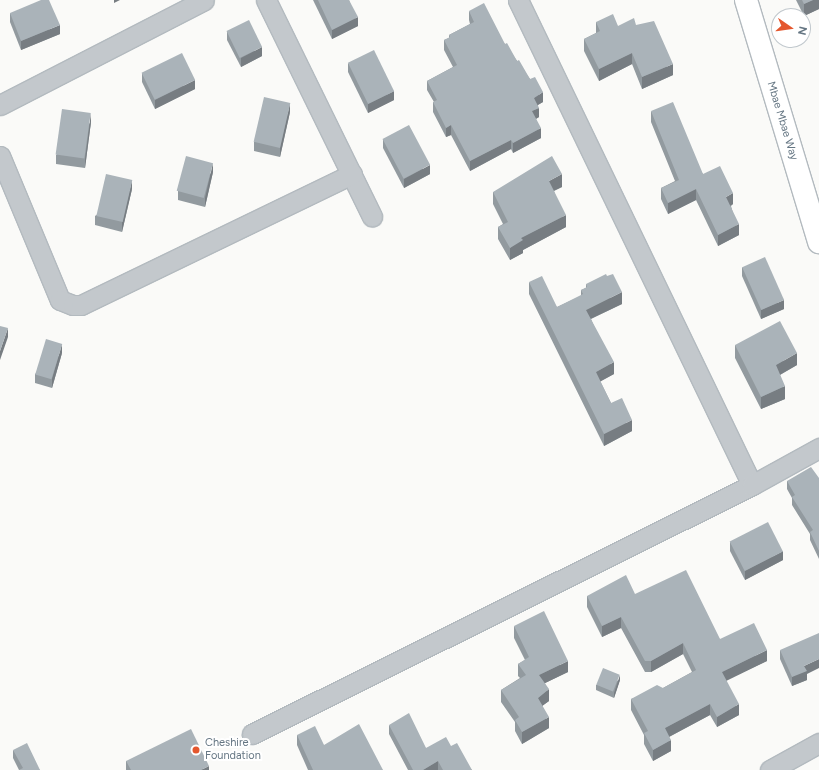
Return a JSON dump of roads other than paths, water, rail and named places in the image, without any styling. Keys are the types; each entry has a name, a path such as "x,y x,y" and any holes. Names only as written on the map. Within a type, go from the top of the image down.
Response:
{"street":[{"path":"0,105 204,0"},
{"path":"266,0 372,216"},
{"path":"518,0 752,485"},
{"name":"Mbae Mbae Way","path":"746,0 814,205 819,242"},
{"path":"0,156 60,300 73,305 81,305 352,174"},
{"path":"252,734 752,485 819,448"},
{"path":"770,770 819,743"}],"place":[{"name":"Cheshire Foundation","path":"196,750"}]}
